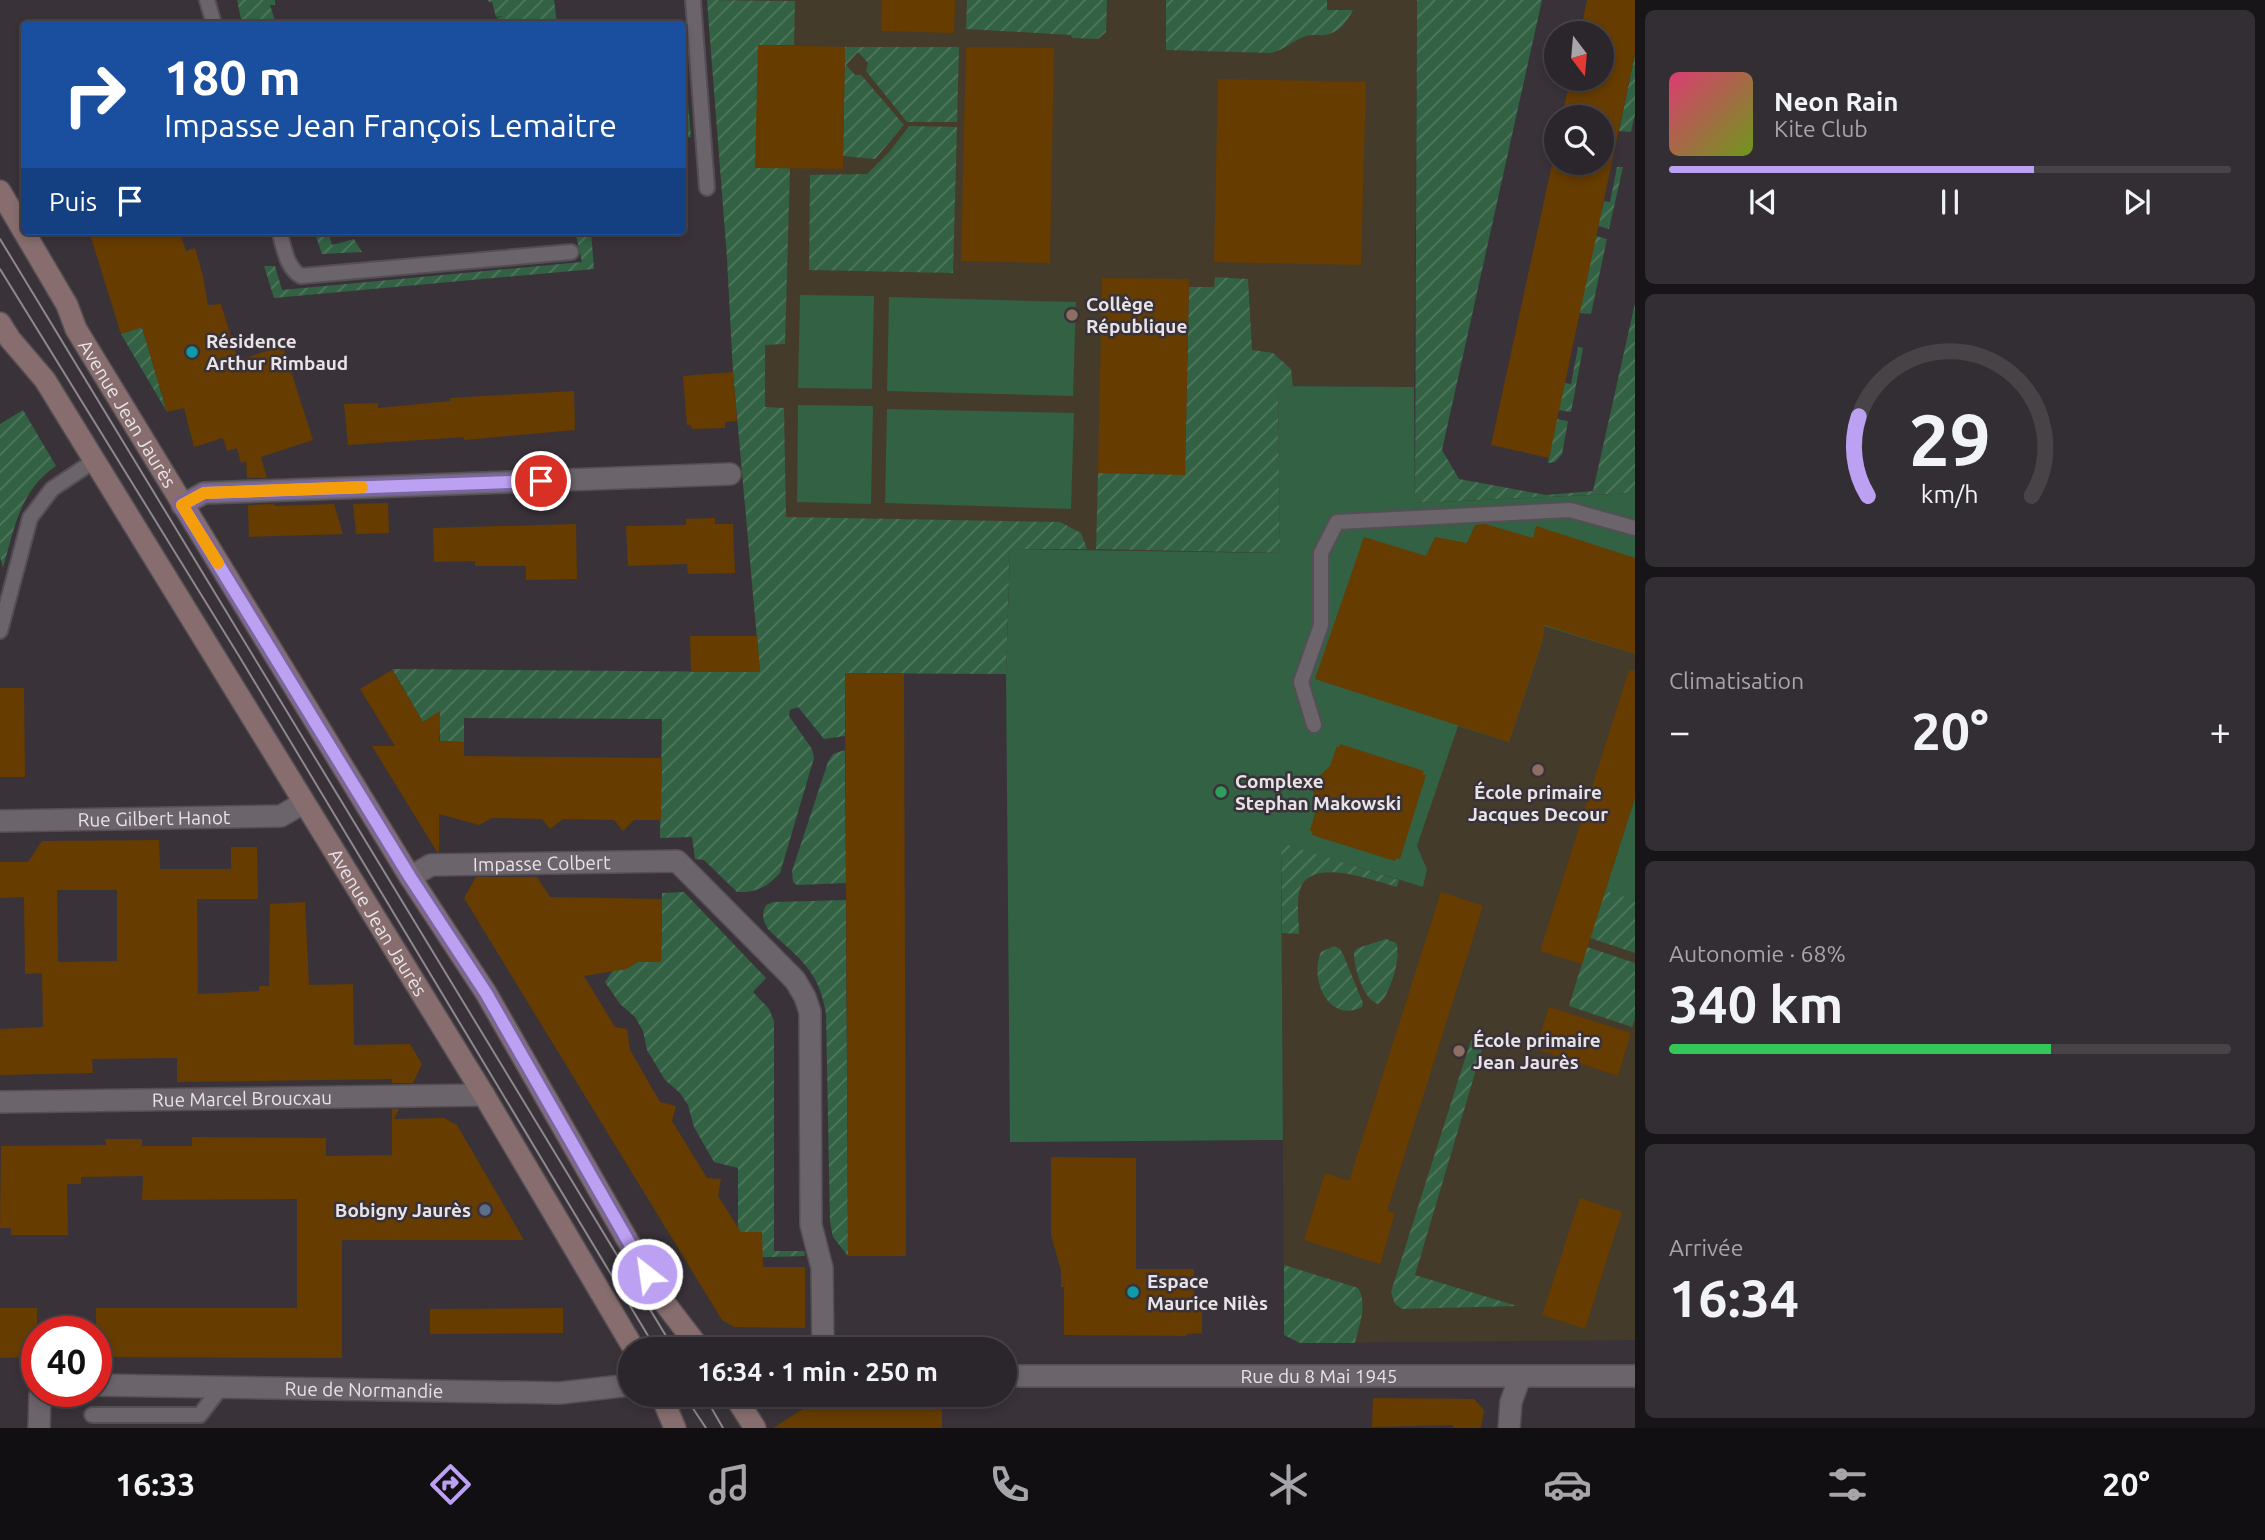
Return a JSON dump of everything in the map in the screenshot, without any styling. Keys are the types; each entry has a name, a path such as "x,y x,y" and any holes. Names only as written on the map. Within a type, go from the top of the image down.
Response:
{"street":[{"name":"Avenue Jean Jaurès","path":"0,191 21,227"},
{"name":"Avenue Jean Jaurès","path":"26,235 67,305 76,329 182,505 410,877 486,993 660,1297 691,1337"},
{"name":"Avenue Jean Jaurès","path":"0,323 45,380 484,1095 628,1337"},
{"path":"182,505 204,493 730,474"},
{"name":"Rue Gilbert Hanot","path":"0,821 281,816 303,803"},
{"name":"Impasse Colbert","path":"410,877 431,865 677,861 794,980 810,1012 811,1225 822,1268 822,1337"},
{"name":"Rue Marcel Broucxau","path":"0,1102 484,1095"},
{"name":"Rue du 8 Mai 1945","path":"1017,1376 1635,1376"},
{"path":"1509,1428 1511,1402 1520,1377"},
{"name":"Rue de Normandie","path":"112,1385 560,1392 618,1386"},
{"path":"39,1428 40,1407"},
{"path":"666,1407 675,1428"},
{"path":"742,1407 755,1428"}],"lane":[{"path":"206,0 213,21"},
{"path":"692,0 707,188"},
{"path":"280,235 289,265 301,276 571,252"},
{"path":"0,631 30,518 52,489 94,461"},
{"path":"1314,725 1301,682 1321,625 1321,553 1337,522 1570,510 1635,528"},
{"path":"92,1415 200,1415 221,1387"}],"shaded area":[{"name":"Collège République","path":"707,0 1417,0 1414,387 1293,386 1280,553 1010,549 1006,674 760,672 733,372"},
{"name":"École primaire Jean Jaurès","path":"1544,625 1635,654 1635,798 1606,891 1635,900 1635,1340 1300,1343 1284,1335 1281,842 1427,869 1417,846 1456,725 1543,639"}],"green space":[{"path":"237,0 275,0 275,5 270,5 275,21 241,21"},
{"path":"488,0 554,0 557,21 498,21 497,18 503,16 496,17 492,2"},
{"path":"707,0 795,1 794,45 758,45 790,168 785,344 765,345 765,407 784,408 786,517 1060,522 1081,533 1087,549 1010,549 1006,674 845,673 845,736 824,739 798,707 790,710 789,716 812,749 814,758 780,873 761,888 744,892 737,892 704,860 695,859 692,837 660,838 662,719 464,718 464,742 440,741 439,712 423,722 392,669 760,672 733,372"},
{"path":"967,0 1107,0 1106,32 1098,39 966,29"},
{"path":"1166,0 1327,0 1327,10 1353,10 1338,30 1324,35 1306,36 1271,53 1166,50"},
{"path":"1417,0 1542,0 1442,450 1459,479 1546,495 1593,491 1635,303 1635,493 1415,503"},
{"path":"845,47 959,47 957,122 907,122 866,71 868,63 858,52 846,65 855,75 861,75 904,125 875,159 843,156"},
{"path":"1635,54 1635,114 1631,132 1619,131"},
{"path":"686,81 691,137 686,138"},
{"path":"909,126 957,127 953,273 809,270 810,175 867,174 890,151"},
{"path":"1617,167 1623,167 1609,229 1598,226 1604,201 1610,202"},
{"path":"315,235 329,235 332,245 354,239 362,252 322,254"},
{"path":"576,235 591,235 594,269 274,298 264,266 275,266 282,290 582,262"},
{"path":"1596,236 1607,239 1591,314 1579,313"},
{"path":"1215,277 1248,279 1252,350 1273,353 1291,369 1293,386 1278,386 1280,553 1096,549 1098,473 1185,474 1189,287 1214,287"},
{"path":"800,295 874,296 872,389 798,388"},
{"path":"889,297 1076,302 1073,396 887,391"},
{"path":"142,327 167,412 121,334"},
{"path":"1578,347 1583,348 1571,412 1558,410 1564,383 1571,384"},
{"name":"Complexe Stephan Makowski","path":"1278,386 1414,387 1415,503 1635,493 1635,654 1544,626 1543,639 1509,742 1458,726 1417,846 1427,869 1423,887 1281,843 1283,1140 1010,1142 1006,674 1010,549 1280,553"},
{"path":"798,405 873,406 871,504 797,502"},
{"path":"887,409 1074,413 1071,509 885,503"},
{"path":"23,410 56,466 34,487 26,499 15,525 3,568 0,557 0,424"},
{"path":"1556,419 1568,421 1562,454 1555,462 1548,463"},
{"path":"845,750 846,883 797,885 793,882 792,871 828,762 833,754"},
{"path":"1635,798 1635,953 1590,938"},
{"path":"1635,798 1635,900 1606,891"},
{"path":"1281,842 1399,880 1397,887 1344,873 1317,874 1306,879 1300,889 1299,934 1282,933"},
{"path":"684,892 766,978 753,992 769,1009 774,1021 774,1251 804,1251 805,1256 738,1258 738,1168 714,1162 694,1127 688,1105 680,1093 665,1080 647,1050 643,1031 635,1017 620,1004 605,982 617,965 623,970 633,962 661,962 662,893"},
{"path":"846,900 848,1256 833,1237 830,1222 826,1014 823,999 813,975 768,929 763,915 766,905 774,902"},
{"path":"1386,939 1396,943 1396,966 1391,985 1378,1004 1368,996 1360,982 1354,952 1358,948"},
{"path":"1334,946 1343,954 1363,1003 1362,1007 1350,1011 1340,1009 1324,996 1318,963 1321,952"},
{"path":"1587,947 1635,963 1635,1019 1632,1027 1569,1006"},
{"path":"1480,1033 1486,1036 1415,1275 1517,1306 1402,1309 1395,1304 1391,1292 1471,1040"},
{"path":"1284,1265 1358,1288 1362,1308 1355,1343 1300,1343 1284,1335"}],"building":[{"path":"882,0 955,0 954,33 881,31"},
{"path":"1587,0 1635,0 1635,54 1614,153 1614,105 1565,105 1567,91 1614,91 1614,21 1583,21"},
{"path":"758,45 845,47 843,169 755,168"},
{"path":"966,47 1054,48 1050,263 961,261"},
{"path":"1218,79 1366,82 1361,265 1214,262"},
{"path":"1550,175 1609,175 1549,458 1491,445"},
{"name":"Résidence Arthur Rimbaud","path":"90,235 180,235 186,251 195,248 208,305 221,304 238,360 283,346 313,440 261,457 267,478 247,478 246,461 241,463 237,448 227,451 223,438 194,447 184,408 167,412 142,327 121,334"},
{"path":"1102,278 1189,279 1185,475 1098,473"},
{"path":"733,372 737,421 725,422 725,428 692,429 691,425 687,425 683,376"},
{"path":"574,391 575,430 464,440 464,437 348,445 344,404 378,403 378,408 451,401 450,398"},
{"path":"388,503 389,533 356,534 353,504"},
{"path":"334,504 343,534 249,537 248,505"},
{"path":"715,518 715,524 733,524 735,573 688,574 687,564 628,566 626,526 686,525 686,519"},
{"path":"576,524 577,579 526,580 526,566 475,566 475,561 434,562 433,528"},
{"path":"1485,524 1533,538 1536,526 1635,558 1635,654 1544,625 1543,639 1509,742 1315,679 1364,537 1426,556 1435,537 1467,543 1475,525"},
{"path":"690,636 757,636 760,672 691,672"},
{"path":"392,670 423,722 440,711 439,741 464,742 464,756 662,758 661,820 634,820 623,831 614,820 563,819 550,829 542,819 492,818 479,825 439,814 437,852 372,746 395,746 360,689"},
{"path":"1629,670 1635,671 1635,798 1582,964 1540,951"},
{"path":"845,673 904,673 906,1256 848,1256"},
{"path":"0,688 24,688 25,777 0,777"},
{"path":"1340,744 1424,771 1422,774 1426,775 1400,859 1396,858 1395,861 1312,835 1313,831 1310,831 1316,810 1313,789 1317,778 1330,766"},
{"path":"159,840 160,869 231,869 231,847 257,847 258,899 197,899 198,994 259,991 259,986 269,986 270,904 305,902 309,985 353,984 354,1045 410,1044 422,1064 413,1083 392,1083 392,1079 177,1082 177,1058 92,1059 93,1073 0,1075 0,1029 43,1027 42,973 25,974 24,897 0,898 0,862 28,862 42,841","holes":["57,890 117,890 117,961 58,962"]},
{"path":"476,877 537,877 550,897 662,899 661,962 638,962 626,969 584,976 615,1027 627,1029 630,1050 660,1102 676,1106 672,1121 707,1178 721,1179 718,1196 741,1232 762,1232 763,1267 805,1267 805,1328 734,1327 722,1320 464,898"},
{"path":"1441,892 1483,906 1387,1211 1395,1213 1380,1264 1304,1240 1325,1173 1349,1181"},
{"path":"1549,1007 1631,1033 1618,1076 1536,1049"},
{"path":"392,1109 399,1109 394,1119 444,1118 457,1125 524,1240 342,1240 342,1358 112,1357 112,1316 96,1316 96,1308 297,1308 297,1199 142,1200 143,1176 81,1177 81,1184 67,1184 68,1235 11,1235 11,1228 0,1228 1,1146 106,1145 105,1139 142,1139 142,1146 192,1146 192,1137 326,1138 326,1156 392,1155"},
{"path":"1051,1157 1136,1158 1136,1269 1194,1269 1194,1298 1202,1298 1202,1333 1187,1336 1064,1335 1064,1287 1061,1287 1061,1271 1051,1235"},
{"path":"1580,1198 1622,1212 1585,1329 1542,1315"},
{"path":"0,1308 37,1308 37,1316 21,1316 21,1357 0,1358"},
{"path":"563,1308 563,1333 430,1334 430,1309"},
{"path":"1373,1398 1474,1399 1484,1410 1481,1428 1453,1428 1453,1425 1372,1427"},
{"path":"806,1407 942,1407 942,1428 773,1428"}],"tram line":[{"path":"0,239 667,1337"},
{"path":"0,269 239,656 649,1337"},
{"path":"692,1407 706,1428"},
{"path":"711,1407 723,1428"}],"slow traffic":[{"path":"218,563 182,505 204,493 362,487"}],"place":[{"name":"Collège République","path":"1072,315"},
{"name":"Résidence Arthur Rimbaud","path":"192,352"},
{"name":"École primaire Jacques Decour","path":"1538,770"},
{"name":"Complexe Stephan Makowski","path":"1221,792"},
{"name":"École primaire Jean Jaurès","path":"1459,1051"},
{"name":"Bobigny Jaurès","path":"485,1210"},
{"name":"Espace Maurice Nilès","path":"1133,1292"}],"route":[{"path":"541,481 204,493 182,505 410,877 486,993 647,1274"}]}
